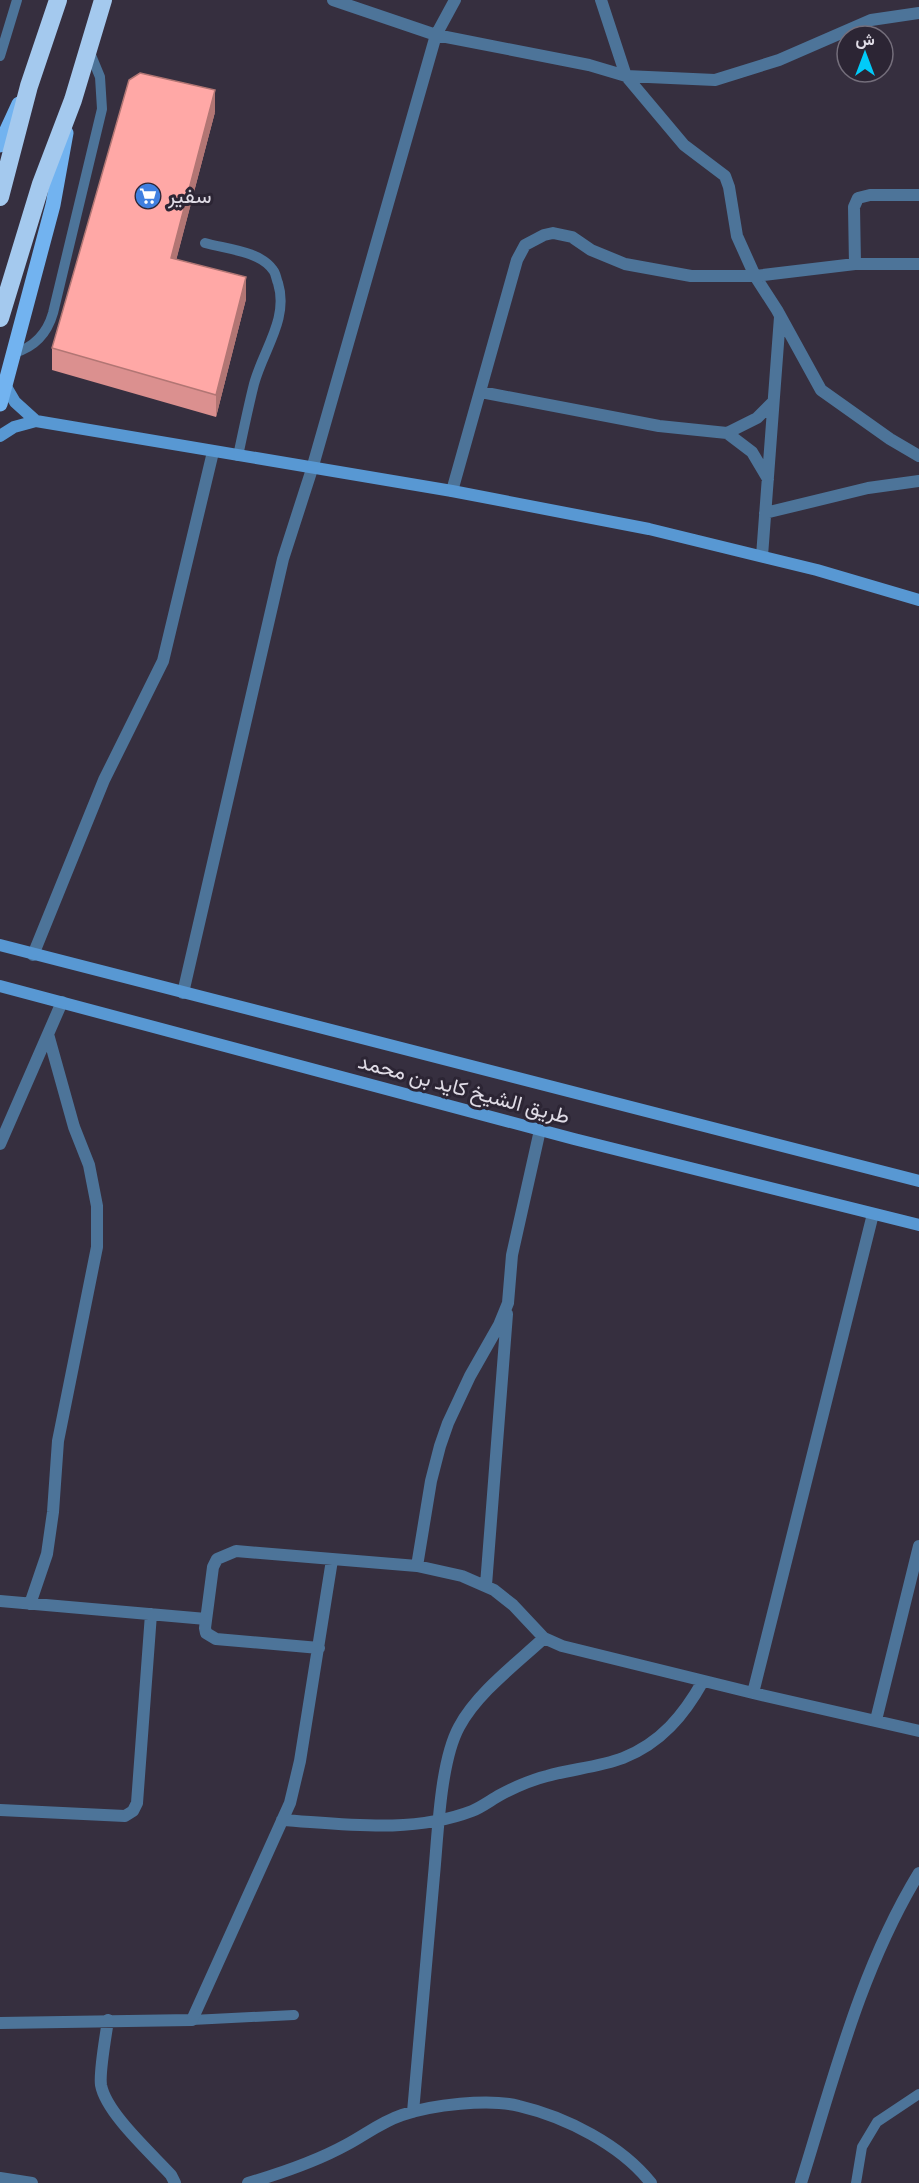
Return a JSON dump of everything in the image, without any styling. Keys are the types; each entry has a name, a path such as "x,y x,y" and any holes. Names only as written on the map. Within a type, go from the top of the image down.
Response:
{"highway":[{"path":"0,197 29,86 57,0"},
{"path":"0,318 41,184 73,100 103,0"}],"main road":[{"path":"0,145 29,86"},
{"path":"0,404 52,205 73,100"},
{"path":"5,385 21,409 36,421"},
{"path":"0,436 14,427 36,421 452,492 650,529 762,556 919,600"},
{"name":"طريق الشيخ كايد بن محمد","path":"0,945 919,1181"},
{"name":"طريق الشيخ كايد بن محمد","path":"0,986 540,1130 919,1225"}],"street":[{"path":"333,0 436,35 589,65 626,76 715,80 779,60 871,20 919,13"},
{"path":"183,993 283,559 312,469 436,35 455,0"},
{"path":"601,0 626,76 684,145 725,176 737,236 755,276 821,390 890,439 919,456"},
{"path":"855,264 854,207 858,198 870,195 919,195"},
{"path":"452,492 517,260 525,245 535,239 553,233 563,234 625,264 691,276 755,276 855,264 919,264"},
{"path":"762,556 780,316"},
{"path":"481,392 658,426 727,434 752,453 768,479"},
{"path":"727,434 757,418 774,402"},
{"path":"33,955 104,780 163,661 213,452"},
{"path":"765,513 868,488 919,481"},
{"path":"0,1144 62,1002"},
{"path":"30,1604 47,1554 54,1504 58,1441 97,1247 97,1206 89,1165 74,1127 48,1034"},
{"path":"486,1585 512,1255 540,1130"},
{"path":"753,1693 873,1214"},
{"path":"417,1566 431,1481 440,1446 470,1376 499,1325 508,1303"},
{"path":"876,1720 919,1546"},
{"path":"319,1648 216,1638 206,1633 213,1567 217,1559 236,1551 417,1566 462,1576 486,1585 513,1605 544,1638 582,1652 919,1731"},
{"path":"0,2023 192,2020 282,1820 296,1781 332,1560"},
{"path":"0,1601 206,1619"},
{"path":"0,1810 125,1816 133,1811 137,1803 151,1614"},
{"path":"413,2112 439,1821 447,1764 458,1727 481,1697 544,1638"},
{"path":"282,1820 369,1826 439,1821 474,1810 527,1782 622,1758 648,1746 671,1728 689,1706 703,1681"},
{"path":"801,2183 869,1970 919,1873"},
{"path":"108,2020 101,2084 105,2097 114,2112 171,2175 175,2183"},
{"path":"248,2183 321,2158 381,2124 413,2112 482,2102 518,2105 564,2122 606,2142 641,2171 651,2183"},
{"path":"0,2178 32,2183"}],"lane":[{"path":"0,56 17,0"},
{"path":"14,353 40,339 50,323 56,302 102,109 100,77 88,48"},
{"path":"205,243 264,261 274,270 280,289 278,323 255,382 238,456"},
{"path":"192,2020 294,2015"},
{"path":"856,2183 862,2147 877,2122 919,2094"}],"building":[{"name":"سفير","path":"140,73 215,90 171,258 246,277 216,395 52,348 129,80"}],"place":[{"name":"سفير","path":"148,196"}]}
